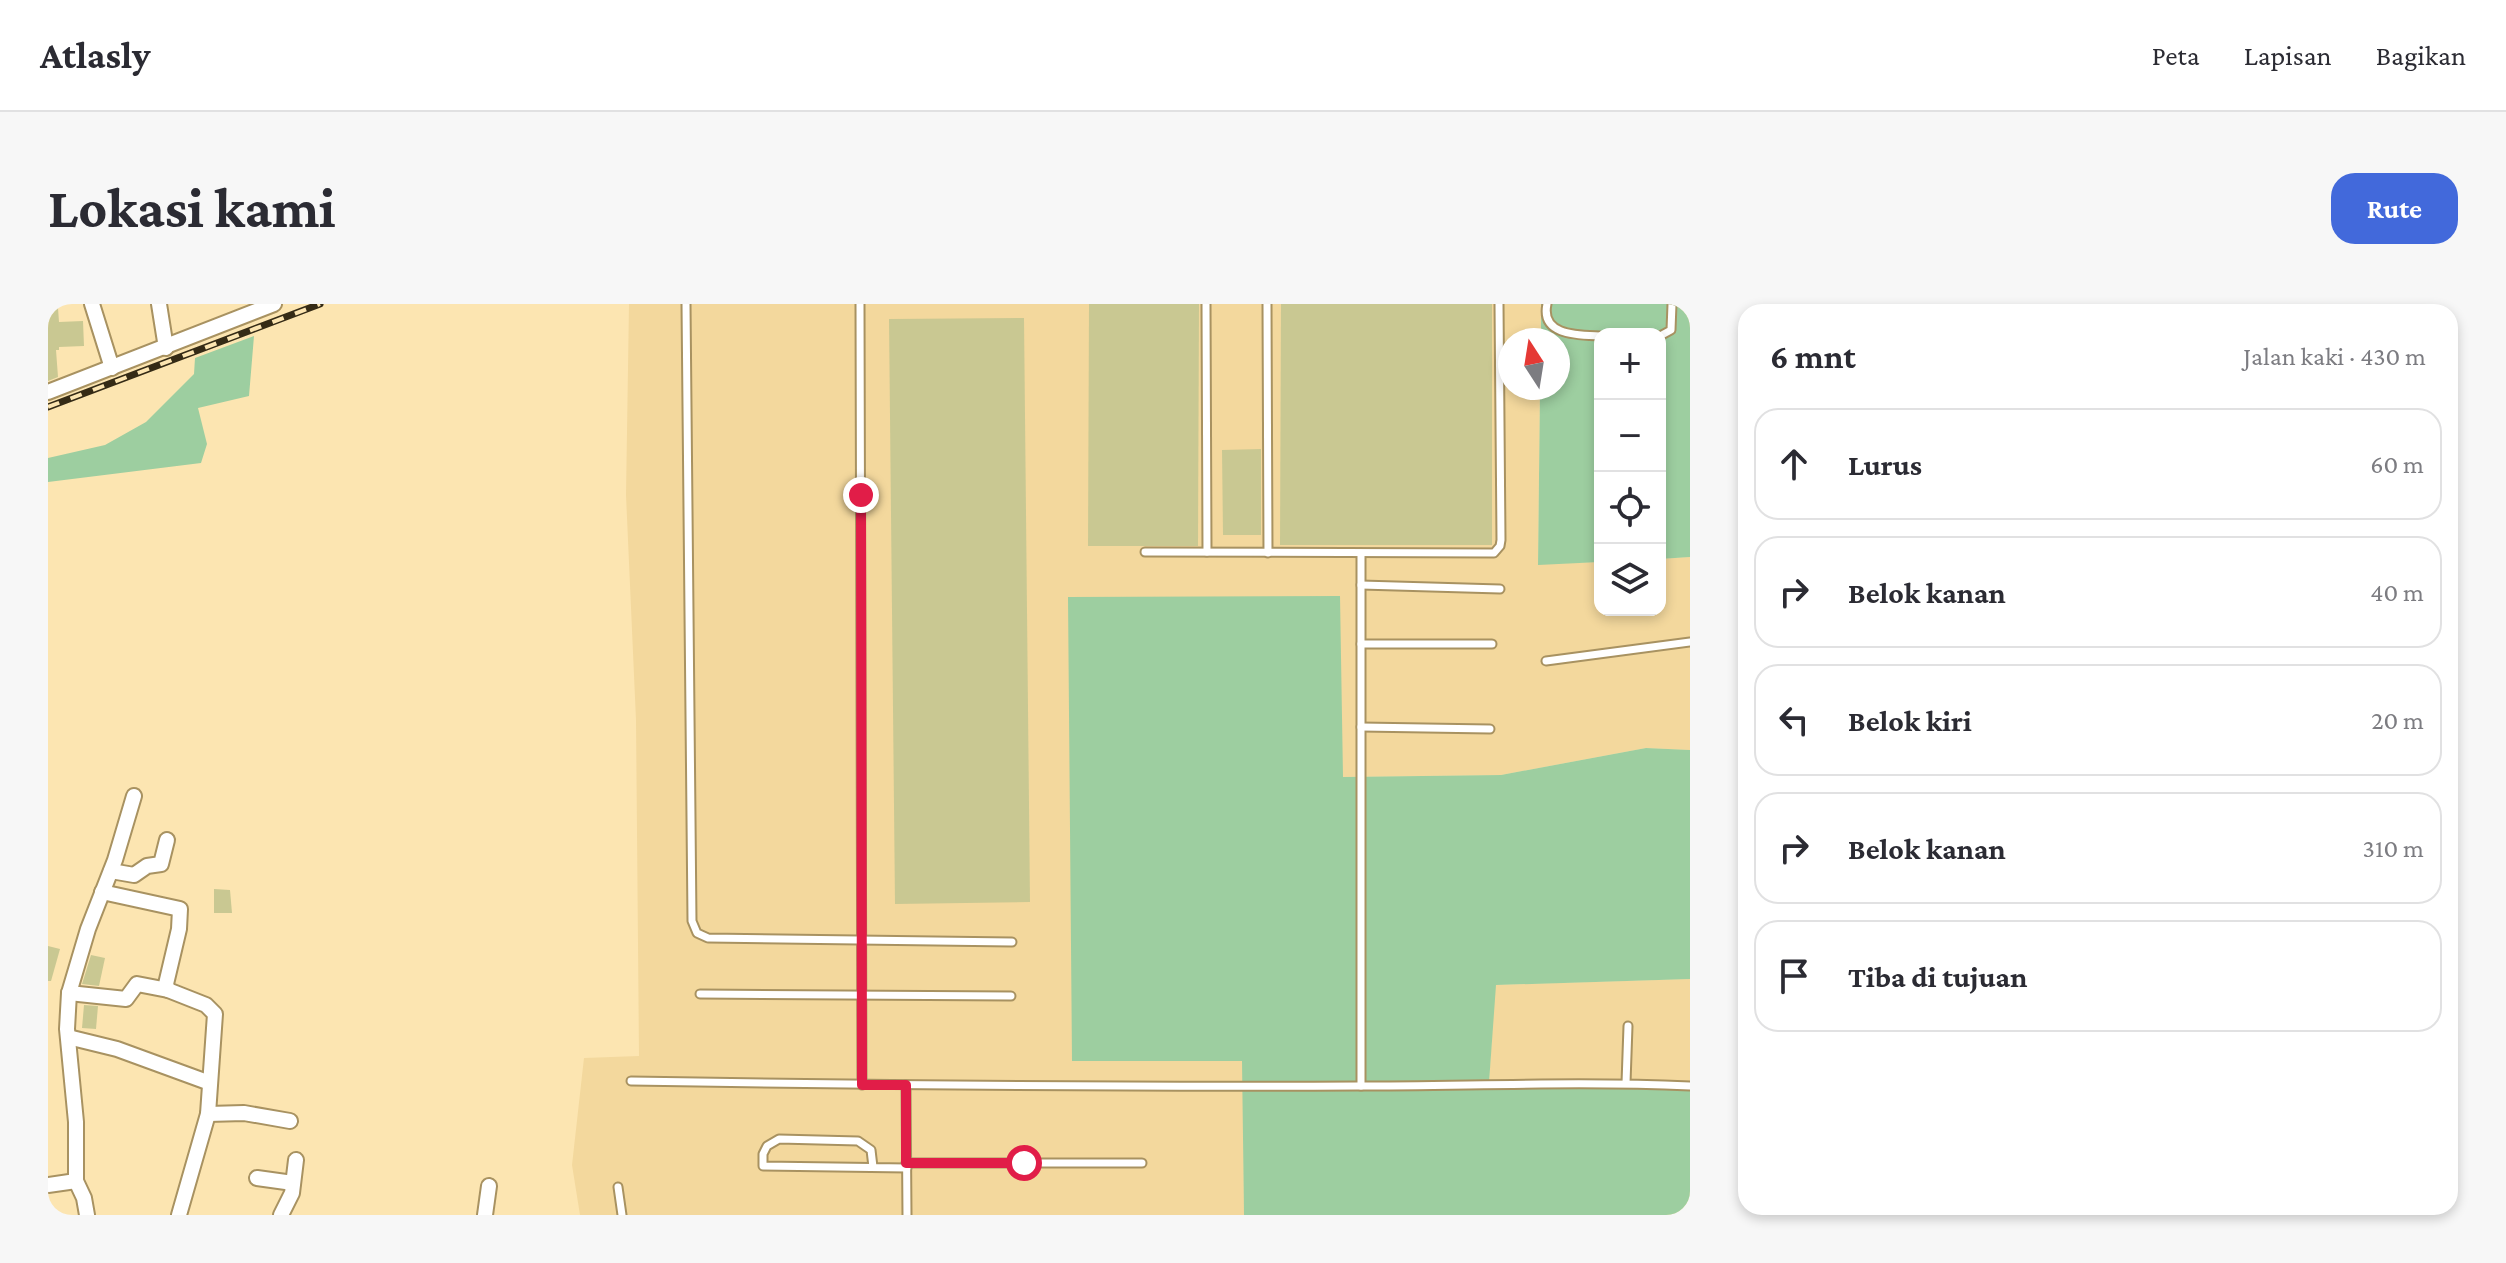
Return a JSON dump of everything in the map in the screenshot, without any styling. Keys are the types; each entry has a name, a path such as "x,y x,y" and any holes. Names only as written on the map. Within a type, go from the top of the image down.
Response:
{"street":[{"path":"92,304 112,368"},
{"path":"159,304 166,348"},
{"path":"48,392 274,304"},
{"path":"87,1215 76,1181 76,1122 68,1037 69,993 134,796"},
{"path":"111,871 134,875 147,866 161,864 167,840"},
{"path":"102,892 180,909 179,929 166,984 168,990"},
{"path":"69,993 126,999 137,984 168,990 206,1005 215,1014 208,1114 179,1215"},
{"path":"68,1037 117,1049 210,1083"},
{"path":"208,1114 244,1113 290,1121"},
{"path":"281,1215 292,1193 296,1160"},
{"path":"257,1178 293,1183"},
{"path":"48,1185 76,1181"},
{"path":"485,1215 489,1186"}],"lane":[{"path":"686,304 693,926 697,933 708,938 1012,942"},
{"path":"860,304 862,1085"},
{"path":"1206,304 1207,552"},
{"path":"1267,304 1268,553"},
{"path":"1145,552 1494,553 1500,546 1499,304"},
{"path":"1547,304 1549,321 1557,331 1567,335 1594,336"},
{"path":"1666,333 1671,330 1672,304"},
{"path":"1361,553 1361,1086"},
{"path":"1361,585 1500,589"},
{"path":"1546,661 1690,642"},
{"path":"1361,644 1492,644"},
{"path":"1361,727 1490,729"},
{"path":"700,994 1011,996"},
{"path":"1626,1083 1628,1026"},
{"path":"631,1081 862,1085 1626,1083 1690,1086"},
{"path":"906,1085 907,1215"},
{"path":"873,1167 871,1150 858,1141 779,1139 767,1146 763,1154 763,1166 873,1167 1142,1163"},
{"path":"618,1187 622,1215"}],"shaded area":[{"path":"629,304 1541,304 1541,328 1498,328 1498,400 1540,400 1538,564 1594,562 1594,616 1666,616 1666,559 1690,557 1690,750 1646,748 1501,775 1343,777 1072,1061 1243,1061 1244,1215 580,1215 572,1165 584,1058 639,1056 636,720 626,495"},
{"path":"1690,979 1690,1086 1489,1084 1495,985"}],"green space":[{"path":"1541,304 1690,304 1690,557 1666,559 1666,328 1594,328 1594,562 1538,565 1540,400 1570,400 1570,328 1541,328"},
{"path":"254,336 249,396 198,408 207,444 201,463 48,482 48,458 105,445 146,422 194,374 195,358"},
{"path":"1340,596 1343,777 1501,775 1646,748 1690,750 1690,979 1496,985 1489,1083 1690,1086 1690,1215 1244,1215 1242,1061 1072,1061 1068,597"}],"building":[{"path":"1089,304 1199,304 1198,546 1088,546"},
{"path":"1281,304 1492,304 1492,545 1280,545"},
{"path":"48,308 58,308 59,322 83,321 84,346 59,347 56,350 58,377 48,381"},
{"path":"1024,318 1030,902 895,904 889,319"},
{"path":"1261,449 1261,535 1223,535 1222,450"},
{"path":"214,889 230,890 232,913 214,913"},
{"path":"48,946 60,949 51,981 48,981"},
{"path":"91,955 105,958 99,986 82,984"},
{"path":"84,1005 98,1006 96,1029 82,1028"}],"railway":[{"path":"48,407 320,304"}],"route":[{"path":"861,495 862,1085 906,1085 906,1163 1024,1163"}]}
